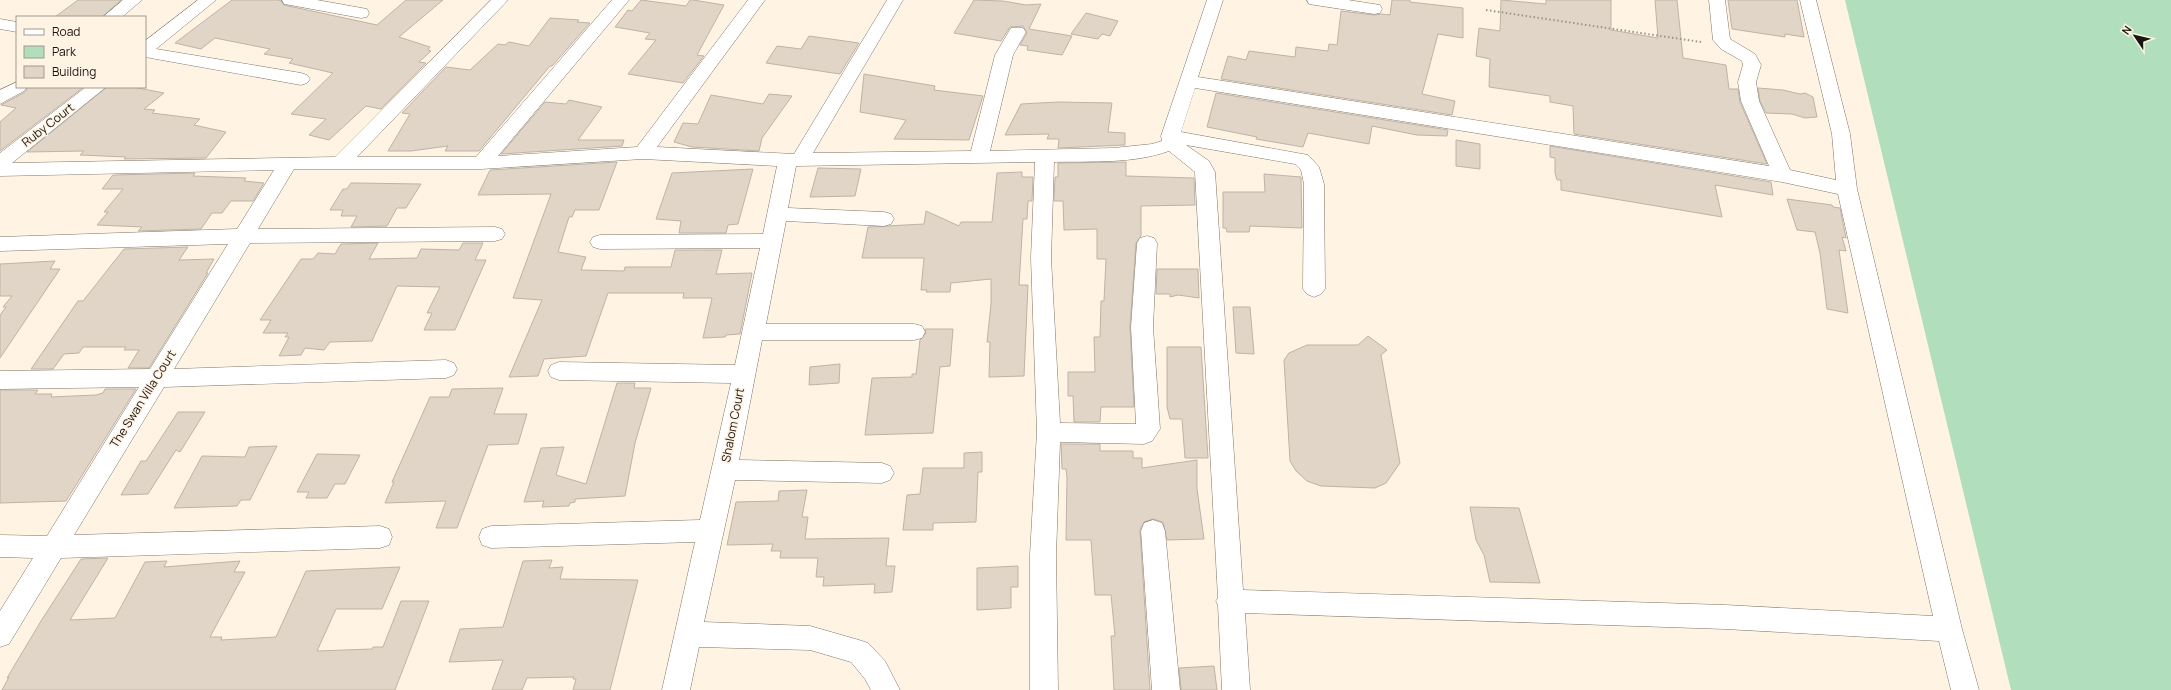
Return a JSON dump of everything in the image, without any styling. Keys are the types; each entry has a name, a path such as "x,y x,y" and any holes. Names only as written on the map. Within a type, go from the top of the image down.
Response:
{"street":[{"path":"112,16 134,0"},
{"path":"146,50 208,0"},
{"path":"290,0 361,13"},
{"path":"340,163 500,0"},
{"path":"481,163 621,0"},
{"path":"643,153 757,0"},
{"name":"Shalom Court","path":"676,690 710,531 725,470 743,374 777,214 794,159 895,0"},
{"path":"1171,140 1187,81 1215,0"},
{"path":"1315,0 1374,9"},
{"path":"1717,0 1722,40 1727,45 1749,58 1752,65 1747,82 1750,101 1782,175"},
{"path":"1808,0 1840,134 1847,189 1949,629 1965,690"},
{"path":"0,24 16,27"},
{"path":"979,157 1004,55 1017,32"},
{"path":"146,51 301,79"},
{"path":"1187,81 1782,175 1847,189"},
{"path":"0,98 16,88"},
{"name":"Ruby Court","path":"0,162 96,88"},
{"path":"1171,140 1202,166 1205,172 1221,421 1229,601 1236,690"},
{"path":"0,170 288,163 481,163 643,153 794,159 1044,156 1114,154 1154,150 1171,140 1301,159 1307,163 1310,168 1314,184 1314,289"},
{"path":"1044,156 1041,258 1049,432 1043,555 1044,690"},
{"name":"The Swan Villa Court","path":"0,635 52,547 288,163"},
{"path":"777,214 884,218"},
{"path":"0,244 244,236 495,234"},
{"path":"600,242 771,241"},
{"path":"1049,432 1144,434 1148,429 1142,327 1147,243"},
{"path":"752,332 914,332"},
{"path":"0,380 156,378 446,369"},
{"path":"559,371 743,374"},
{"path":"725,470 882,473"},
{"path":"491,537 710,531"},
{"path":"1153,531 1166,690"},
{"path":"0,546 52,547 380,537"},
{"path":"1229,601 1725,616 1949,629"},
{"path":"688,634 810,638 859,652 875,670 886,690"}],"path":[{"path":"1486,10 1727,45"}],"green space":[{"path":"1845,0 2171,0 2171,690 2011,690"}],"building":[{"path":"78,0 121,0 103,16 56,16"},
{"path":"232,0 278,0 284,5 377,25 406,0 443,0 399,37 430,47 428,50 431,51 419,62 426,63 381,109 366,106 329,140 309,135 326,119 291,114 333,73 289,63 293,59 264,54 270,49 215,38 201,49 175,43"},
{"path":"641,0 686,6 690,0 724,5 697,55 704,56 683,83 628,74 656,40 645,39 650,33 615,27 628,10 632,11"},
{"path":"974,0 1003,1 1026,5 1041,4 1029,29 1072,36 1062,55 1027,50 1028,46 1020,45 1027,33 1023,26 1010,27 1001,41 954,33"},
{"path":"1392,0 1410,0 1410,2 1463,8 1463,38 1438,34 1422,94 1455,101 1452,115 1221,79 1228,56 1246,60 1249,51 1295,57 1296,47 1328,51 1329,44 1337,45 1341,11 1374,15 1390,15"},
{"path":"1501,0 1546,4 1546,0 1611,0 1611,30 1658,38 1655,0 1677,0 1683,58 1726,65 1729,89 1738,89 1740,102 1767,164 1574,134 1573,106 1550,102 1550,96 1489,87 1490,59 1476,56 1479,28 1500,31"},
{"path":"1728,0 1797,0 1804,37 1785,34 1785,37 1732,29"},
{"path":"1086,13 1118,21 1110,36 1102,34 1098,39 1071,34"},
{"path":"550,18 579,20 577,22 590,23 552,66 550,66 479,151 445,151 448,146 411,151 388,151 410,114 402,113 446,67 470,70 498,44 505,45 509,42 529,46"},
{"path":"809,36 859,43 840,74 766,63 777,46 801,49"},
{"path":"864,74 935,86 934,90 983,96 969,140 894,139 906,120 860,112"},
{"path":"27,88 83,88 0,151 0,122 16,108 1,105 25,92"},
{"path":"106,88 138,88 164,93 144,109 155,110 152,113 200,119 194,125 226,132 206,158 124,159 126,157 80,155 84,151 27,152"},
{"path":"1758,88 1783,90 1800,94 1805,93 1813,97 1817,117 1805,118 1792,114 1766,113 1760,101"},
{"path":"1216,93 1448,130 1447,136 1417,135 1372,126 1369,144 1308,133 1303,147 1256,139 1257,137 1207,127"},
{"path":"769,94 792,96 762,138 759,151 692,147 674,142 683,123 698,124 711,95 763,104"},
{"path":"569,100 602,107 578,140 624,140 622,146 501,154 545,102 566,104"},
{"path":"1058,102 1112,103 1108,132 1125,133 1125,145 1058,148 1059,139 1047,139 1049,134 1005,135 1021,104"},
{"path":"1456,140 1480,144 1480,169 1456,166"},
{"path":"1550,146 1771,182 1773,195 1715,185 1722,217 1561,190 1561,180 1557,180 1555,173 1555,158 1550,157"},
{"path":"617,162 599,210 575,210 572,217 569,217 558,252 586,257 581,270 624,271 625,267 671,267 675,250 722,250 716,274 752,273 740,334 726,335 725,337 703,338 712,298 683,298 684,293 608,293 586,356 544,359 538,376 509,377 542,300 513,298 551,194 478,195 490,170"},
{"path":"1126,162 1126,176 1194,178 1195,205 1141,206 1141,236 1136,243 1130,327 1134,407 1101,407 1100,422 1074,422 1073,396 1068,396 1068,372 1095,372 1094,337 1100,337 1101,301 1104,301 1106,259 1097,259 1097,229 1064,230 1063,201 1054,201 1055,177 1058,177 1058,163"},
{"path":"818,168 861,169 855,196 810,197"},
{"path":"753,169 738,224 728,225 726,233 679,233 681,221 656,219 672,173"},
{"path":"1022,172 1022,177 1033,177 1032,201 1028,201 1027,219 1023,219 1019,285 1028,285 1024,376 989,377 990,342 987,342 991,304 991,279 951,283 950,292 926,292 927,290 921,290 924,258 862,258 868,227 924,224 926,211 959,226 961,222 992,222 997,173"},
{"path":"195,173 193,176 246,178 244,181 264,183 253,201 231,201 222,213 212,213 201,229 138,231 142,227 97,225 108,212 104,212 123,189 102,189 113,175"},
{"path":"1264,174 1301,177 1302,228 1250,226 1249,232 1227,232 1226,228 1223,228 1223,192 1265,192"},
{"path":"351,183 421,184 406,208 397,208 387,226 351,227 357,216 341,216 343,210 330,210 343,189 347,189"},
{"path":"1787,199 1832,205 1833,207 1840,208 1846,238 1842,237 1846,251 1839,250 1848,313 1827,309 1820,253 1815,232 1797,230"},
{"path":"378,243 369,259 417,258 421,249 459,250 463,243 483,243 475,260 486,260 455,330 424,330 432,313 427,313 440,287 397,286 372,341 330,342 324,350 305,348 301,355 279,356 289,337 285,337 288,333 263,333 271,320 260,320 301,259 313,259 318,253 335,254 341,244"},
{"path":"188,247 179,260 214,259 206,273 208,273 149,368 128,368 139,350 124,350 126,347 83,347 79,353 64,354 53,369 31,369 78,301 83,301 124,249"},
{"path":"55,261 50,269 60,269 0,358 0,315 6,307 3,307 12,296 0,296 0,264"},
{"path":"1157,269 1198,269 1199,298 1178,295 1170,297 1170,294 1156,294"},
{"path":"1233,307 1250,307 1254,354 1236,353"},
{"path":"925,329 953,329 950,366 940,367 933,433 865,435 872,378 912,377 912,374 916,374 920,340 926,333"},
{"path":"1368,336 1387,350 1381,355 1400,463 1386,483 1375,488 1321,486 1307,481 1296,471 1290,461 1284,360 1289,353 1307,345 1358,345"},
{"path":"1167,347 1201,347 1208,458 1185,458 1182,419 1170,419 1167,407"},
{"path":"840,364 839,383 809,385 810,367"},
{"path":"617,383 635,383 634,388 651,388 635,443 625,496 575,499 575,502 570,503 569,506 542,507 544,501 524,502 541,448 564,447 556,475 586,484"},
{"path":"503,388 494,414 527,414 518,444 488,445 457,528 436,528 446,501 385,503 394,482 392,482 430,397 449,397 452,389"},
{"path":"105,389 136,389 66,501 0,503 0,390 38,390 35,394 52,394 51,397 96,395 103,393"},
{"path":"178,412 205,412 180,452 176,450 148,494 121,495 141,461 146,461"},
{"path":"1061,444 1100,444 1100,451 1133,451 1133,458 1142,458 1142,468 1197,460 1197,489 1204,539 1167,540 1163,522 1153,519 1144,522 1140,530 1150,690 1114,690 1111,636 1115,636 1111,595 1095,595 1091,540 1066,540 1067,478 1066,469 1062,469"},
{"path":"277,446 250,500 241,500 237,506 174,508 202,456 245,457 249,447"},
{"path":"982,452 982,472 978,472 976,522 933,523 933,530 903,530 907,495 920,494 923,468 964,468 964,453"},
{"path":"317,454 360,455 345,484 335,484 327,498 306,498 309,492 297,492"},
{"path":"807,490 802,517 808,517 805,539 889,538 886,566 895,566 892,592 874,593 875,584 823,586 824,577 816,577 818,558 780,558 781,551 771,551 773,544 727,545 736,502 778,501 779,491"},
{"path":"1470,507 1519,508 1540,583 1490,582 1484,555 1476,540"},
{"path":"108,558 70,620 115,618 145,562 167,561 164,567 240,561 234,572 245,572 210,637 222,637 221,640 276,637 306,571 400,567 382,609 336,609 317,651 372,649 373,647 383,647 401,601 429,601 395,690 2,690 9,677 7,678 41,621 81,559"},
{"path":"552,560 549,568 563,567 560,579 638,580 610,690 573,690 576,679 573,679 574,677 527,678 522,690 492,690 503,660 449,662 460,629 503,627 523,561"},
{"path":"1018,566 1018,587 1011,587 1011,608 977,610 977,568"},
{"path":"1214,666 1217,690 1181,690 1179,668"}]}
